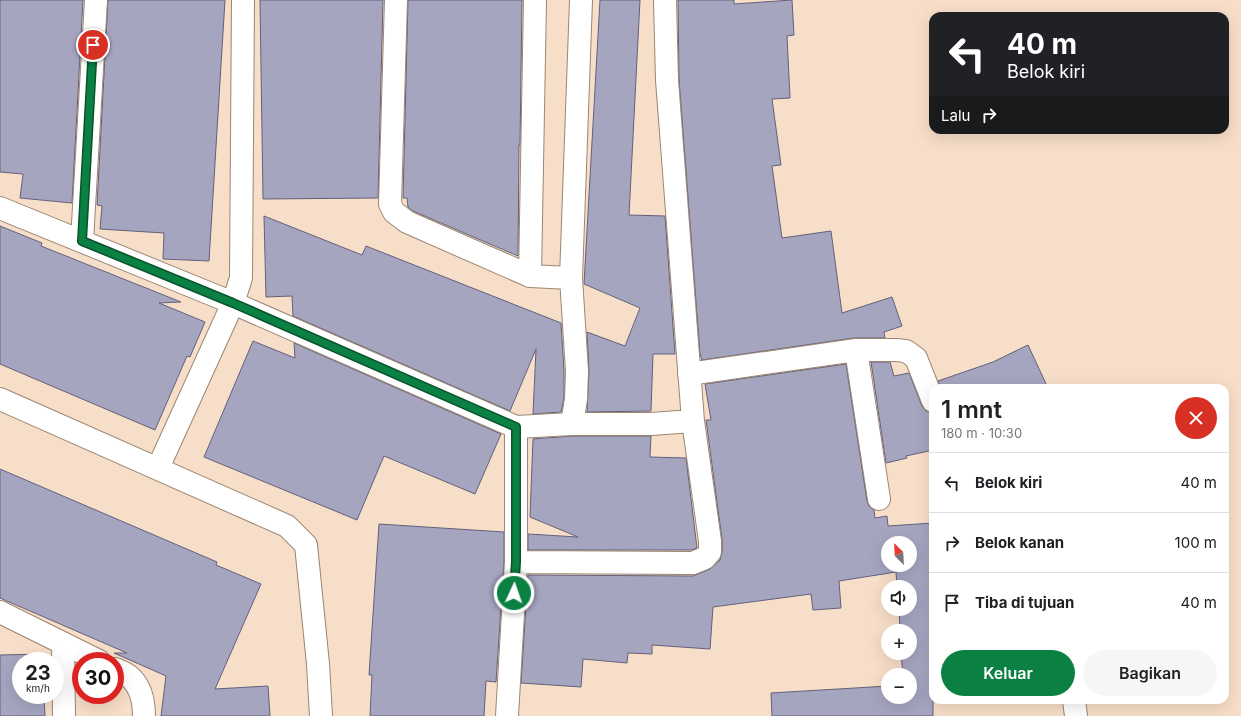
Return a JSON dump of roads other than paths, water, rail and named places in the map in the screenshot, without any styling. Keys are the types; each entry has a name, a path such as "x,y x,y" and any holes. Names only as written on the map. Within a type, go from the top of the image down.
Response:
{"street":[{"path":"82,241 96,0"},
{"path":"158,468 233,303 241,278 243,0"},
{"path":"396,0 390,204 394,212 407,222 530,276 571,278"},
{"path":"530,276 535,0"},
{"path":"572,424 576,399 577,371 571,278 580,0"},
{"path":"516,562 693,563 705,558 710,552 710,541 693,421 689,374 667,80 665,0"},
{"path":"0,208 233,303 516,427 572,424 651,424 693,421"},
{"path":"689,374 856,350 906,351 916,358 929,391"},
{"path":"856,350 878,500"},
{"path":"0,399 287,526 306,545 318,664 321,716"},
{"path":"507,716 516,562 516,427"},
{"path":"0,612 81,652"},
{"path":"63,643 64,716"},
{"path":"124,674 129,676 139,688 144,705 144,716"},
{"path":"1074,704 1076,716"}]}
